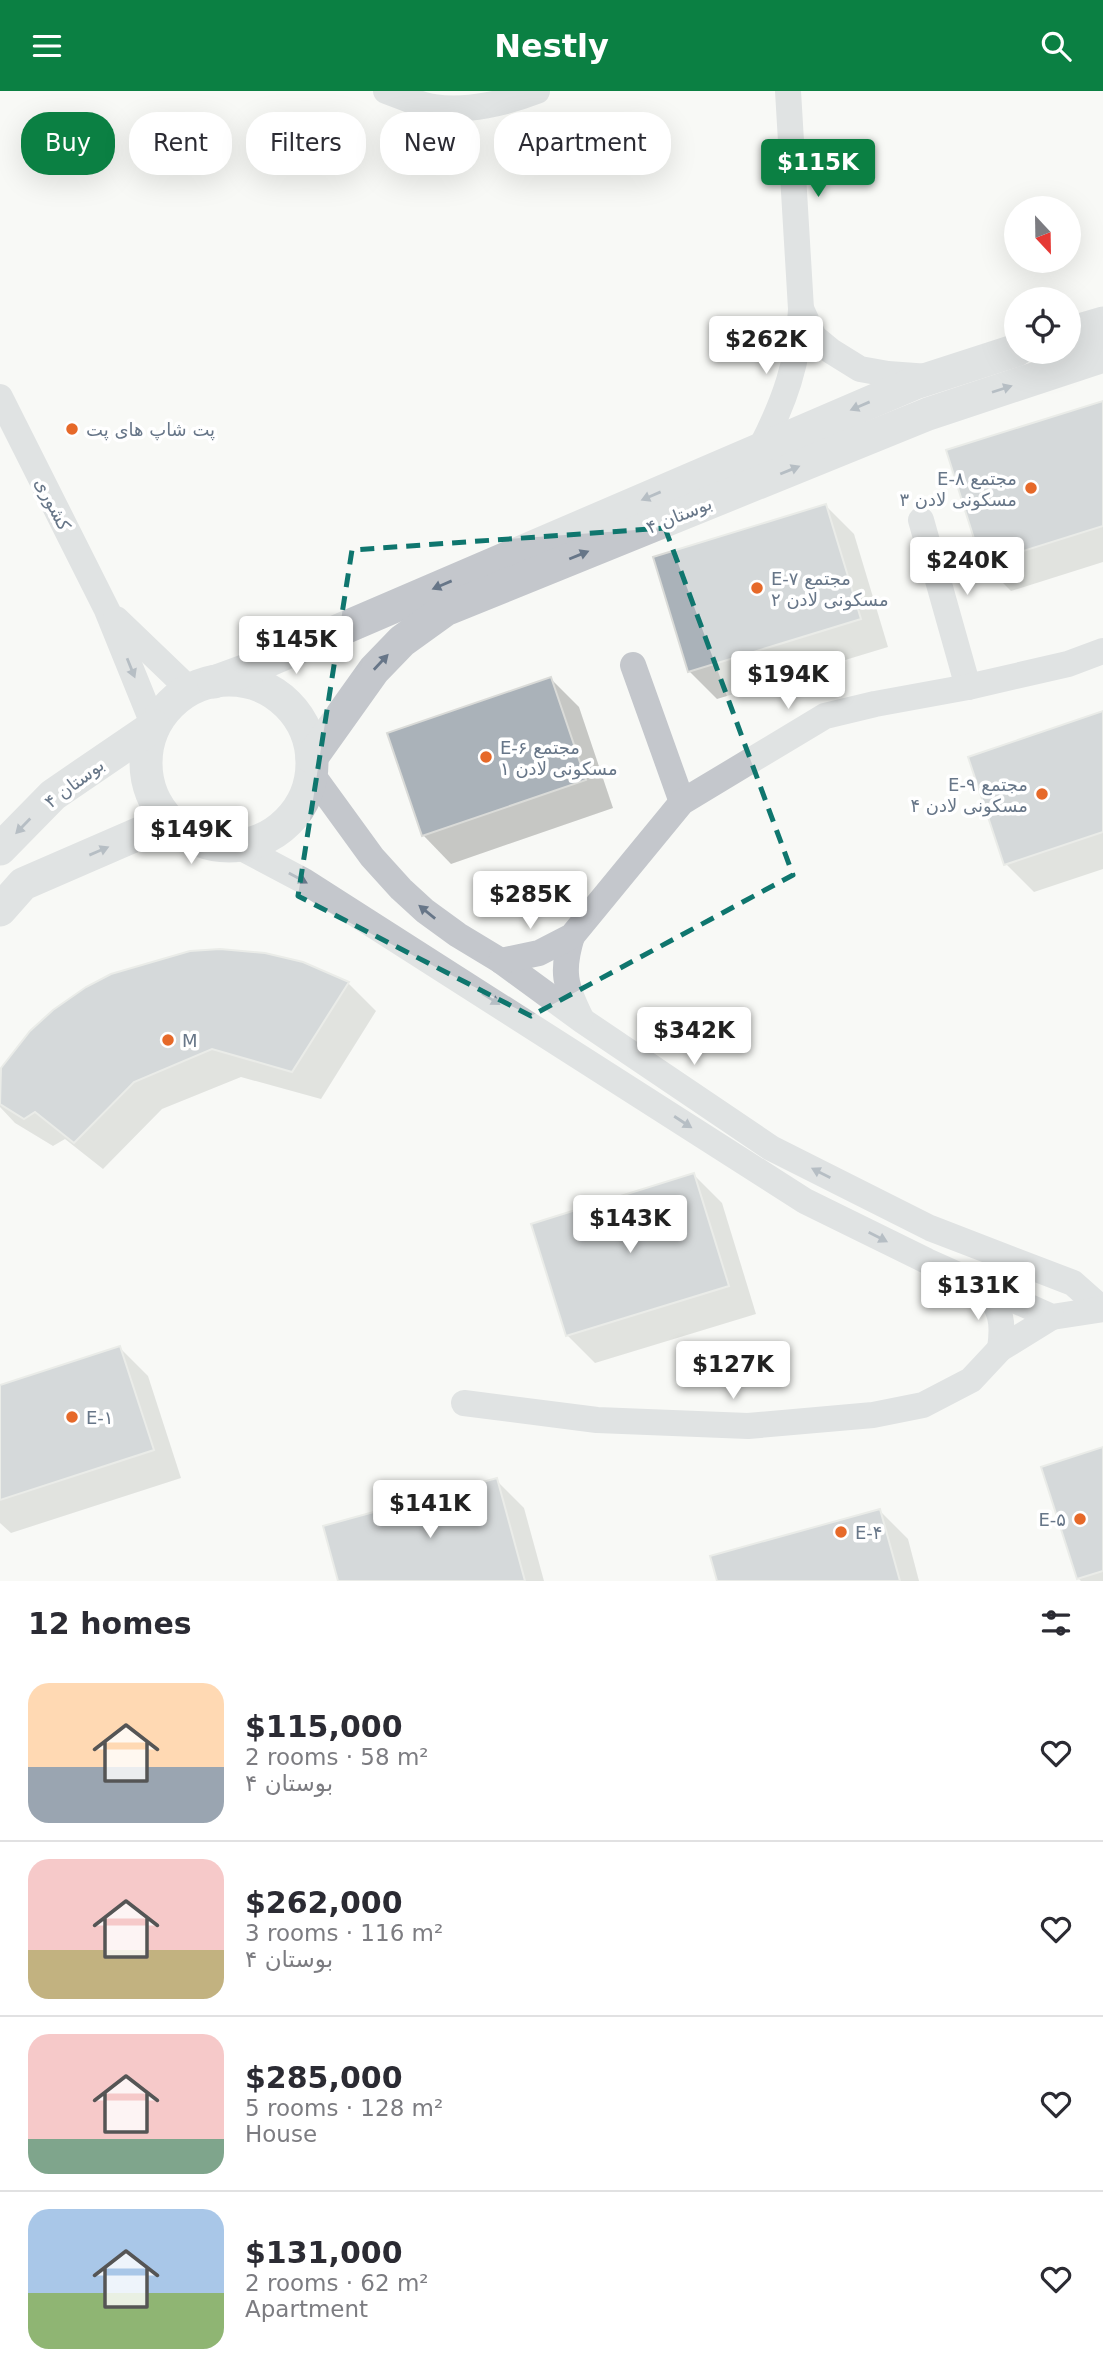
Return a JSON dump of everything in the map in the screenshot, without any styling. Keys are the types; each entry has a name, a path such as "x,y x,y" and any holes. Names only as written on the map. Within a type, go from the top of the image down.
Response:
{"street":[{"path":"386,91 433,107 469,107 522,97 537,91"},
{"path":"760,449 780,411 788,386 798,345 801,309 788,91"},
{"path":"801,309 814,337 860,369 933,377"},
{"path":"1081,329 1103,323"},
{"name":"بوستان ۴","path":"202,686 244,671 933,377 1004,354"},
{"name":"بوستان ۴","path":"312,765 374,670 402,641 444,610 928,414 1103,356"},
{"name":"کشوری","path":"0,397 107,610 154,726"},
{"path":"921,520 968,687"},
{"name":"کشوری","path":"107,610 202,686"},
{"path":"501,961 539,953 572,936 682,802 825,716 875,703 968,687 1068,664 1103,651"},
{"path":"633,665 682,802"},
{"path":"237,681 259,686 279,697 296,714 307,734 312,765 306,795 295,814 279,829 259,840 238,846 212,845 188,836 168,821 154,800 146,776 146,750 154,726 169,705 202,686 237,681"},
{"name":"بوستان ۴","path":"0,849 53,795 154,726"},
{"path":"312,765 372,857 425,911 458,935 501,961 583,1021 771,1148 930,1228 1073,1283 1102,1309"},
{"path":"0,910 23,884 168,821"},
{"path":"238,846 304,881 805,1201 927,1261 1052,1317"},
{"path":"572,936 566,958 565,977 569,995 583,1021"},
{"path":"985,1287 998,1306 1001,1317 1003,1328 1000,1349"},
{"path":"464,1403 597,1420 748,1426 873,1415 923,1405 971,1380 1000,1349 1052,1317 1102,1309"}],"highlighted area":[{"path":"665,528 793,875 531,1016 298,896 352,550"}],"building":[{"name":"E-۸ مجتمع مسکونی لادن ۳","path":"1103,401 1103,526 982,564 946,450"},
{"name":"E-۷ مجتمع مسکونی لادن ۲","path":"826,504 861,619 688,672 653,557"},
{"name":"E-۶ مجتمع مسکونی لادن ۱","path":"551,677 586,780 422,836 387,733"},
{"name":"E-۹ مجتمع مسکونی لادن ۴","path":"1103,711 1103,832 1004,865 968,757"},
{"name":"M","path":"220,949 265,953 303,962 349,982 292,1072 212,1049 134,1082 74,1143 35,1112 24,1119 0,1104 1,1068 30,1031 53,1010 86,987 111,974 190,951"},
{"path":"694,1173 729,1286 566,1336 531,1224"},
{"name":"E-۱","path":"120,1346 154,1450 0,1500 0,1385"},
{"name":"E-۵","path":"1103,1447 1103,1571 1077,1579 1041,1467"},
{"path":"497,1478 525,1581 338,1581 323,1526"},
{"name":"E-۴","path":"880,1509 900,1581 717,1581 710,1556"}],"place":[{"name":"پت شاپ های پت","path":"72,429"},
{"name":"E-۸ مجتمع مسکونی لادن ۳","path":"1031,488"},
{"name":"E-۷ مجتمع مسکونی لادن ۲","path":"757,588"},
{"name":"E-۶ مجتمع مسکونی لادن ۱","path":"486,757"},
{"name":"E-۹ مجتمع مسکونی لادن ۴","path":"1042,794"},
{"name":"M","path":"168,1040"},
{"name":"E-۱","path":"72,1417"},
{"name":"E-۵","path":"1080,1519"},
{"name":"E-۴","path":"841,1532"}]}
